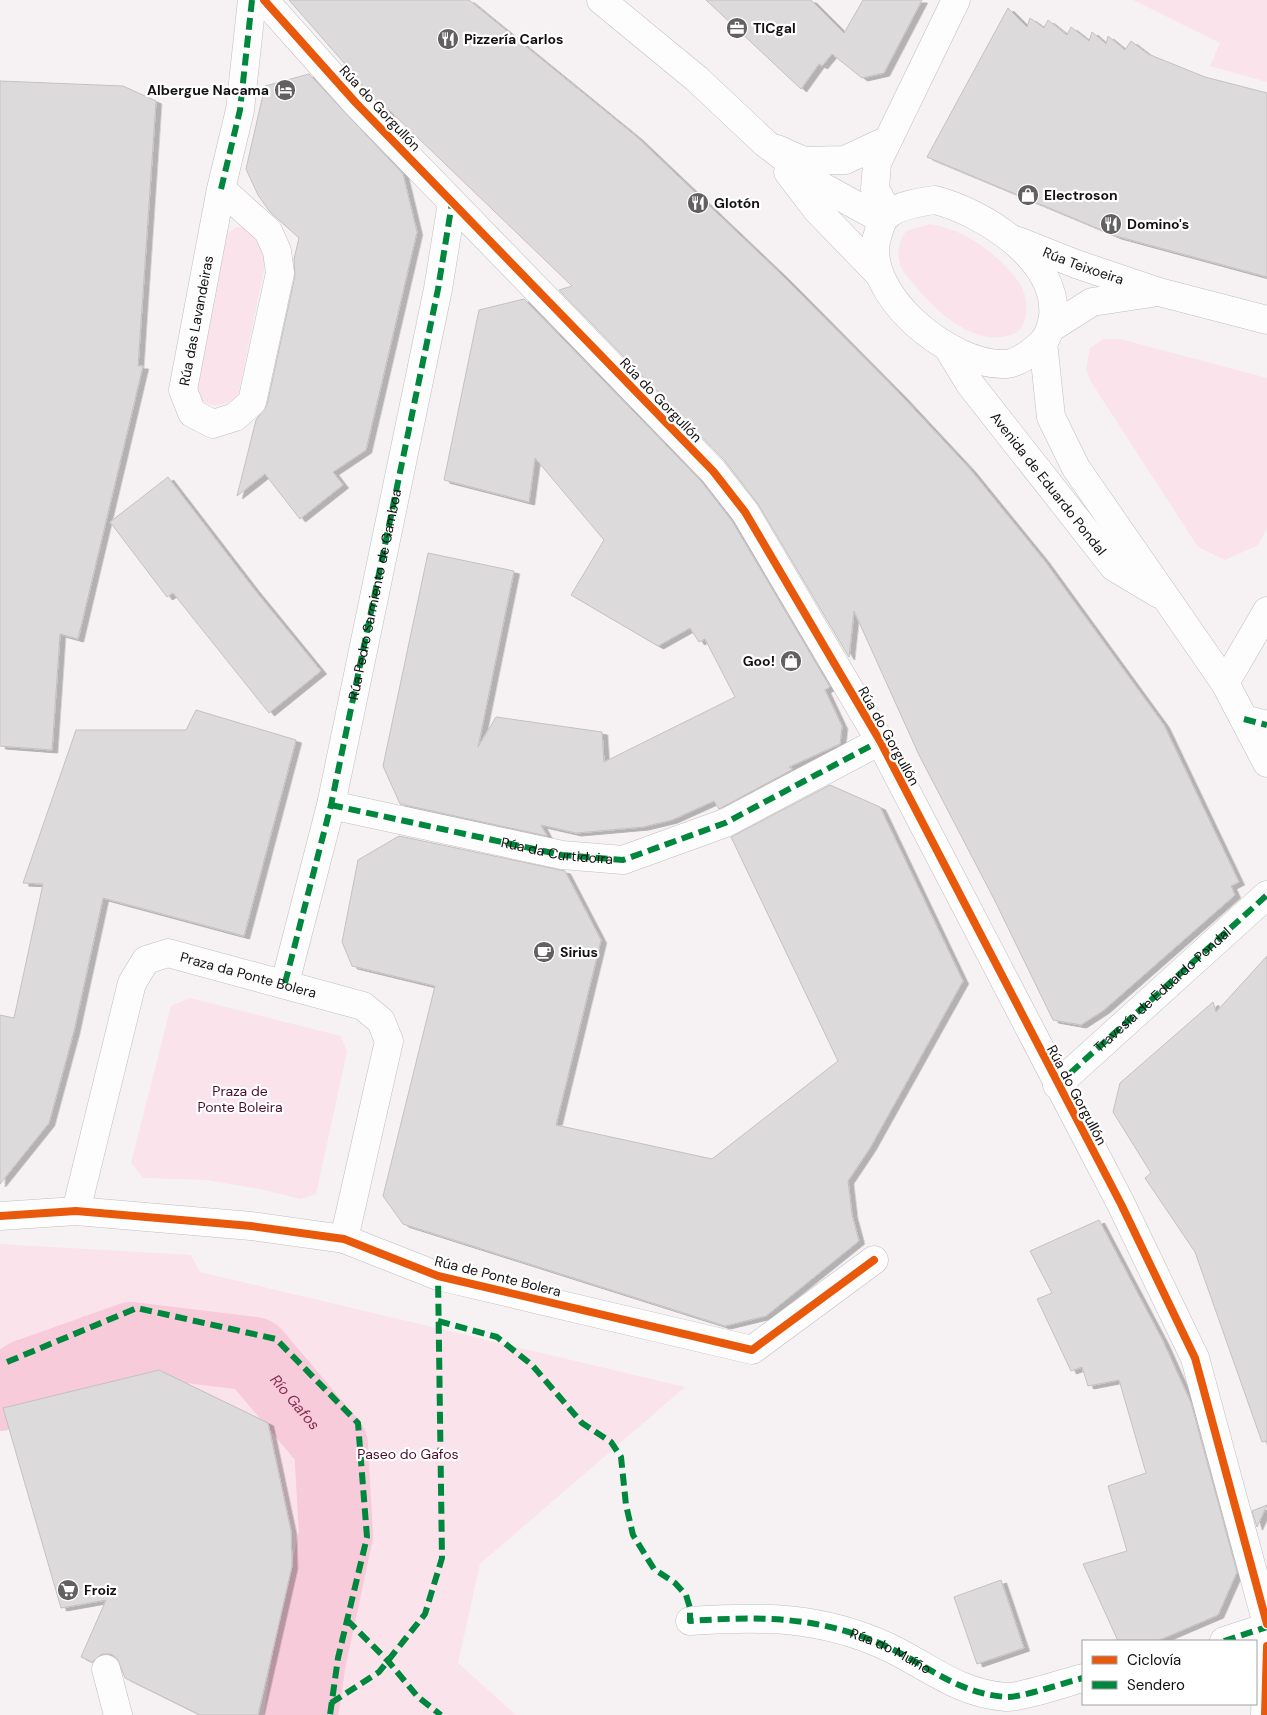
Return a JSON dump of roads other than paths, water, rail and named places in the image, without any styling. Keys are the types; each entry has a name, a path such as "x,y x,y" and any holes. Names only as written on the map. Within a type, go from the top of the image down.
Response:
{"street":[{"name":"Rúa das Lavandeiras","path":"221,189 268,231 277,251 280,273 252,402 235,416 213,424 192,413 183,390 221,189 240,110 252,0"},
{"name":"Rúa do Gorgullón","path":"264,0 356,103 713,471 745,512 880,741 1057,1085 1121,1204 1195,1358 1267,1626"},
{"path":"601,0 697,79 765,143 821,186 886,217"},
{"path":"886,217 875,189 877,163 956,0"},
{"path":"765,143 804,161 845,160 888,140"},
{"path":"765,143 817,210 878,273 889,293 923,332 948,348 975,360 1006,364 1027,356 1047,335 1054,306 1046,281 1034,262 1010,238 956,205 935,200 918,202 886,217 874,244 878,273"},
{"name":"Rúa Pedro Sarmiento de Gamboa","path":"285,983 332,805 438,289 452,202"},
{"name":"Rúa Teixoeira","path":"1010,238 1076,264 1159,292 1267,320"},
{"name":"Rúa Teixoeira","path":"1047,335 1092,302 1159,292"},
{"name":"Avenida de Eduardo Pondal","path":"1047,335 1051,417 1076,468 1225,683 1256,722 1267,763"},
{"name":"Avenida de Eduardo Pondal","path":"948,348 970,384 1114,566 1169,600"},
{"path":"1225,683 1267,611"},
{"name":"Rúa da Curtidoira","path":"332,805 562,855 623,860 724,823 880,741"},
{"name":"Travesía de Eduardo Pondal","path":"1057,1085 1267,895"},
{"name":"Praza da Ponte Bolera","path":"76,1211 132,983 146,960 168,953 285,983 363,1006 381,1021 389,1041 344,1240"},
{"name":"Rúa de Ponte Bolera","path":"0,1216 76,1211 251,1226 344,1240 438,1276 752,1350 874,1260"},
{"name":"Rúa do Muíño","path":"690,1621 749,1617 821,1624 887,1647 964,1689 1008,1697 1082,1678"},
{"path":"1227,1640 1267,1626"},
{"path":"1265,1715 1267,1646"},
{"path":"106,1669 118,1715"}],"waterway":[{"name":"Río Gafos","path":"0,1394 27,1376 131,1339 254,1354 331,1445 336,1535 309,1660 301,1715"}],"place":[{"name":"TICgal","path":"737,28"},
{"name":"Pizzería Carlos","path":"448,39"},
{"name":"Albergue Nacama","path":"285,90"},
{"name":"Electroson","path":"1028,195"},
{"name":"Glotón","path":"698,203"},
{"name":"Domino's","path":"1111,224"},
{"name":"Goo!","path":"791,661"},
{"name":"Sirius","path":"544,952"},
{"name":"Froiz","path":"68,1590"}],"park label":[{"name":"Praza de Ponte Boleira","path":"240,1100"},
{"name":"Paseo do Gafos","path":"408,1454"}]}
